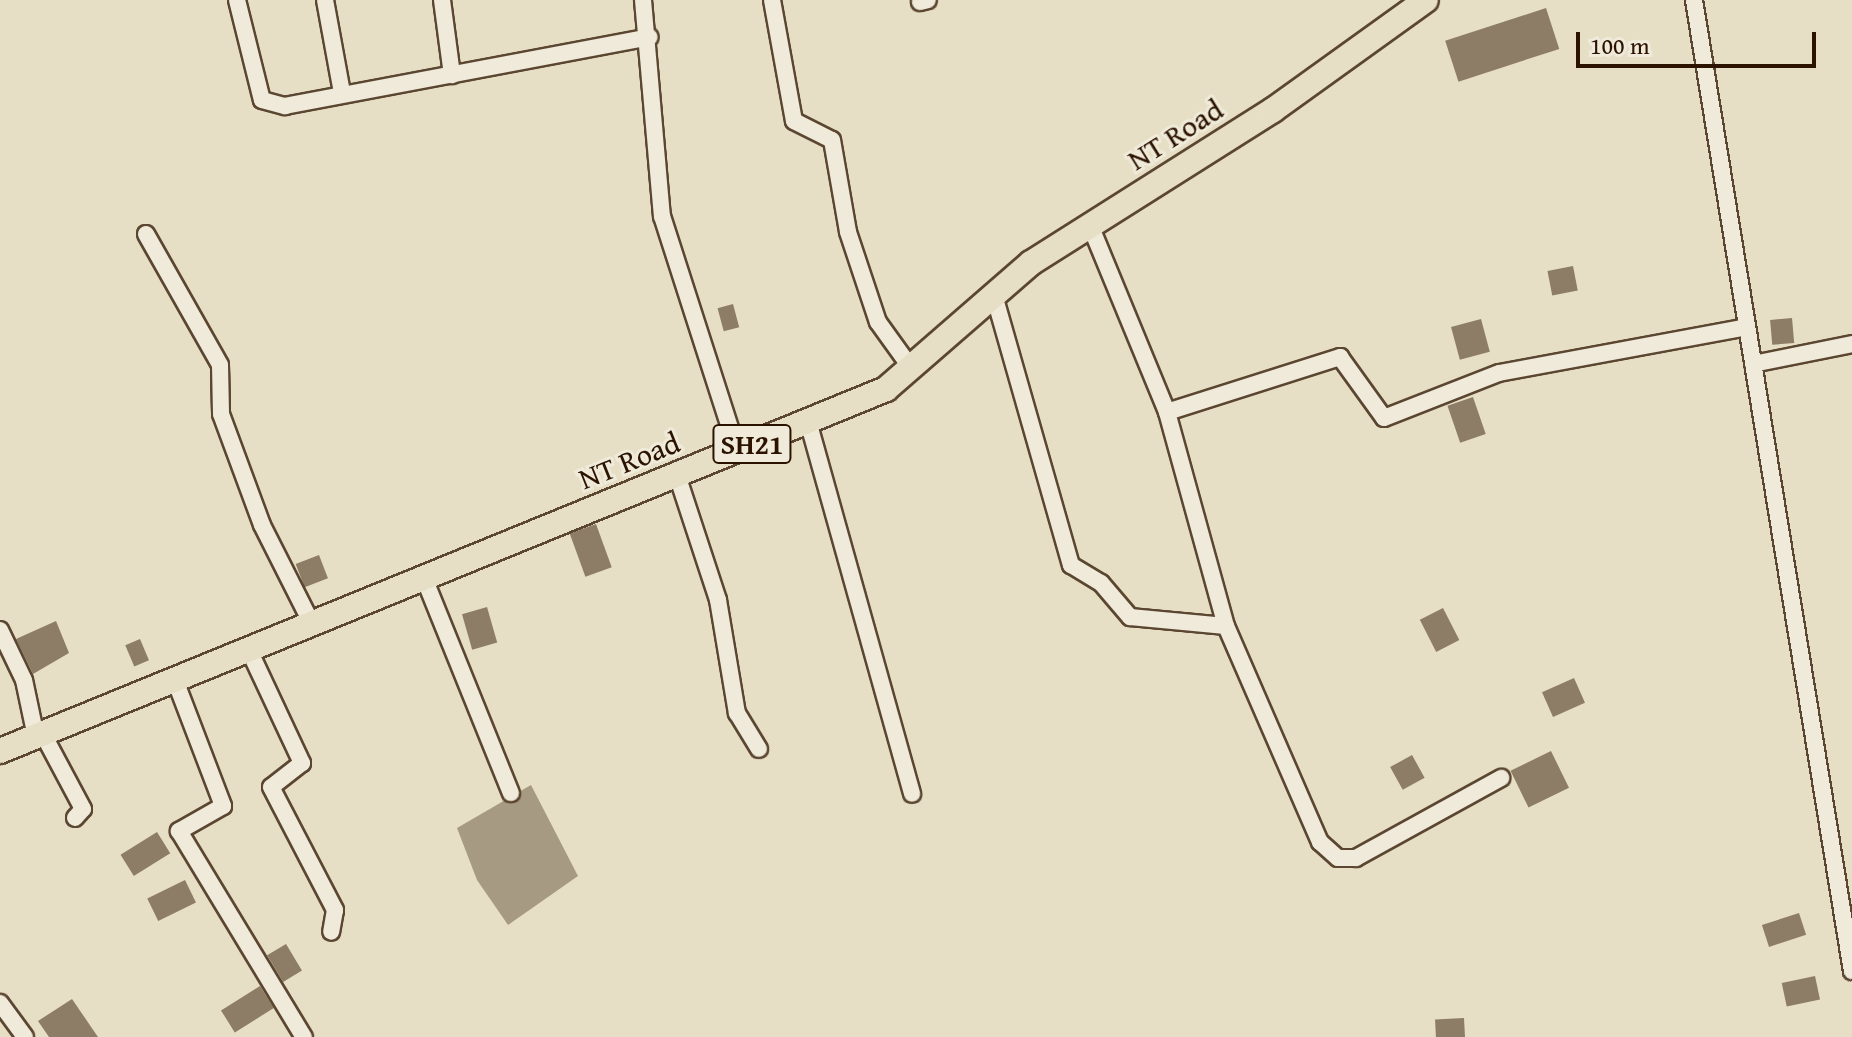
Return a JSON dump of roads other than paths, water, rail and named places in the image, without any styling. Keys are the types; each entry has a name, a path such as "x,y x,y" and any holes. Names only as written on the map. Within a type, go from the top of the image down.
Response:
{"main road":[{"name":"NT Road","path":"0,751 886,389 994,295 1090,225 1273,110 1426,0"}],"street":[{"path":"237,0 262,100 285,106 650,37"},
{"path":"325,0 342,93"},
{"path":"442,0 452,75"},
{"path":"643,0 650,37 662,216 737,450"},
{"path":"772,0 794,121 832,140 848,232 878,322 911,368"},
{"path":"1694,0 1848,926 1852,971"},
{"path":"1090,225 1167,412 1226,626 1320,842 1338,858 1356,858 1501,778"},
{"path":"146,234 220,365 221,414 262,525 312,624"},
{"path":"994,295 1071,565 1101,583 1130,617 1226,626"},
{"path":"1167,412 1340,357 1384,418 1514,369 1747,327"},
{"path":"1753,364 1852,344"},
{"path":"808,421 912,794"},
{"path":"677,475 718,600 737,713 759,749"},
{"path":"424,578 511,793"},
{"path":"0,630 24,680 40,735 83,809 75,818"},
{"path":"249,650 302,763 271,787 335,910 331,932"},
{"path":"175,680 223,806 179,831 304,1037"},
{"path":"0,1003 25,1037"}]}
